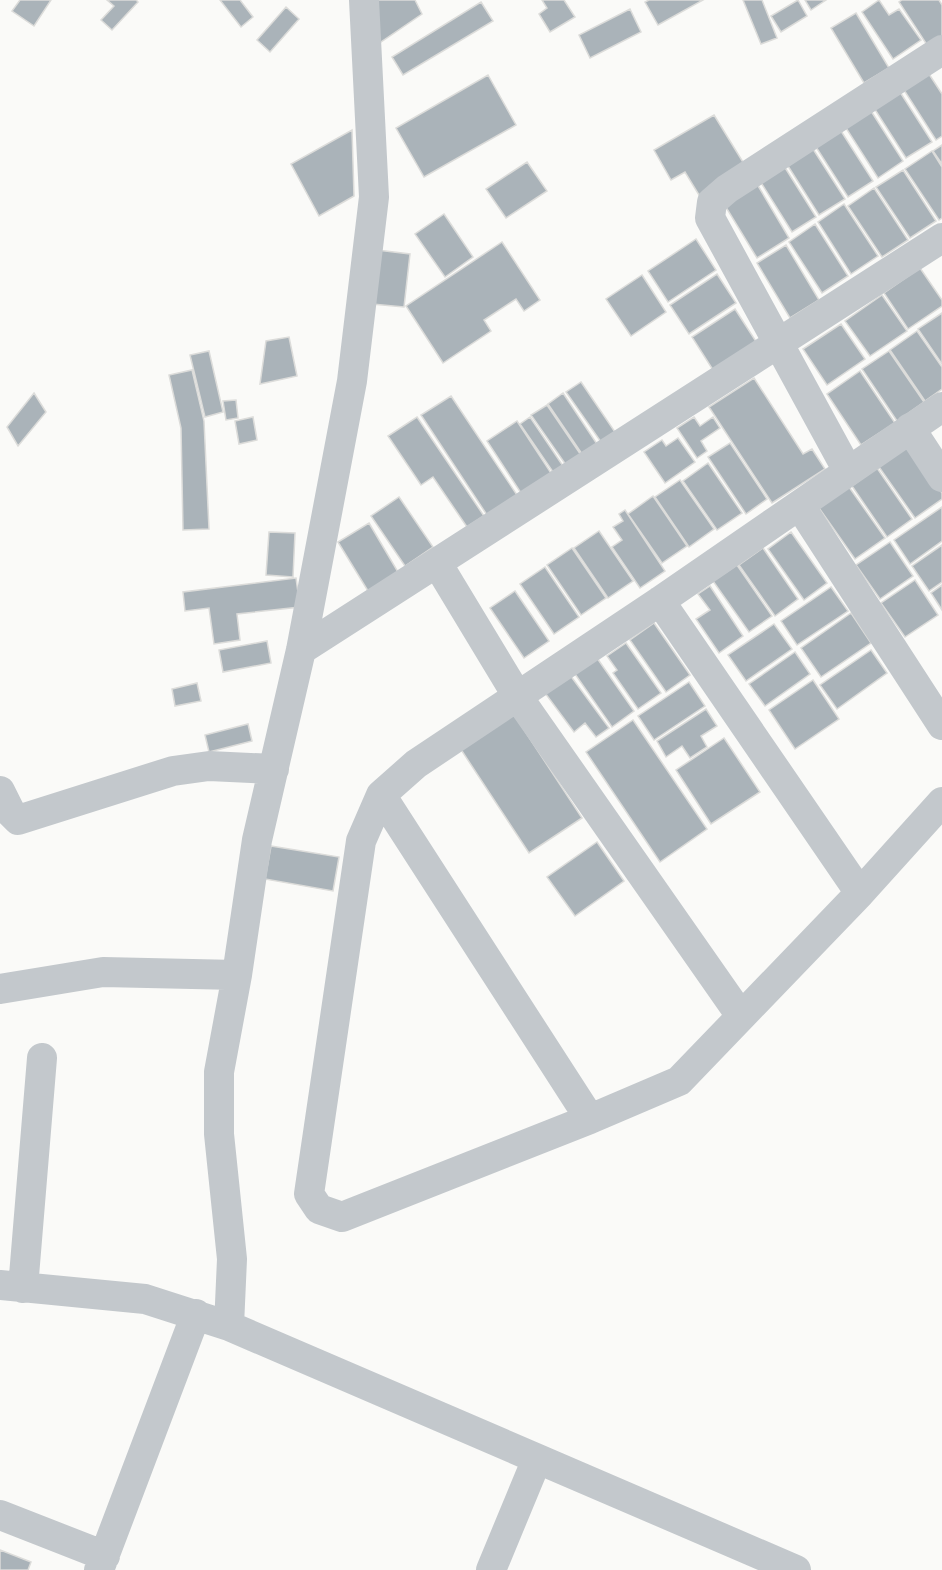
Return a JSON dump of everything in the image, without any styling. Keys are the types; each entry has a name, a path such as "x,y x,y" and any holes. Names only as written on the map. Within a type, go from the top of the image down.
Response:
{"street":[{"path":"229,1326 232,1259 219,1134 219,1072 237,975 256,840 302,650 352,381 374,197 364,0"},
{"path":"848,471 776,344 710,219 712,202 727,189 942,50"},
{"path":"302,650 942,238"},
{"path":"942,407 800,506 416,764 381,795 361,841 309,1194 318,1209 342,1217 590,1119 679,1081 860,893 942,801"},
{"path":"910,428 942,477"},
{"path":"800,506 942,724"},
{"path":"437,563 518,696 741,1016"},
{"path":"660,601 860,893"},
{"path":"0,791 10,813 18,820 173,771 209,766 274,769"},
{"path":"381,795 590,1119"},
{"path":"0,989 103,972 237,975"},
{"path":"42,1058 12,1286 145,1299 196,1314 229,1326 796,1570"},
{"path":"0,1515 102,1563 196,1314"},
{"path":"491,1570 537,1459"}],"building":[{"path":"20,0 51,0 34,26 12,11"},
{"path":"107,0 136,0 138,2 112,30 101,20 114,6"},
{"path":"220,0 240,0 253,17 241,27"},
{"path":"370,0 415,0 422,14 372,48"},
{"path":"542,0 564,0 575,17 550,32 539,14 547,8"},
{"path":"649,0 703,0 658,25 645,2"},
{"path":"743,0 762,0 777,38 761,44"},
{"path":"798,0 807,16 781,32 771,16"},
{"path":"805,0 826,0 811,10"},
{"path":"879,0 889,15 899,9 921,40 893,59 862,12"},
{"path":"902,0 939,0 942,5 942,39 929,48 899,2"},
{"path":"481,2 493,21 403,75 392,57"},
{"path":"286,7 299,19 270,52 257,40"},
{"path":"630,9 641,32 590,58 579,35"},
{"path":"856,13 889,68 864,83 831,28"},
{"path":"929,74 942,94 942,136 936,140 904,90"},
{"path":"488,75 516,125 424,177 396,128"},
{"path":"900,92 932,142 906,158 874,108"},
{"path":"871,111 903,161 878,178 846,128"},
{"path":"714,115 746,167 699,195 685,172 671,180 654,150"},
{"path":"352,130 354,196 319,216 291,164"},
{"path":"841,131 873,181 848,197 816,147"},
{"path":"942,145 942,164 933,151"},
{"path":"813,149 845,199 819,215 788,166"},
{"path":"932,151 942,167 942,218 939,220 905,169"},
{"path":"527,162 547,191 506,218 486,189"},
{"path":"784,166 816,217 792,232 760,181"},
{"path":"903,170 936,221 910,238 876,187"},
{"path":"757,184 789,238 757,258 724,204"},
{"path":"874,188 908,240 882,257 848,206"},
{"path":"844,204 878,256 851,274 818,222"},
{"path":"444,214 473,257 445,277 415,234"},
{"path":"815,224 848,276 822,293 789,242"},
{"path":"696,239 716,270 668,302 648,271"},
{"path":"502,242 540,300 524,311 516,299 484,320 491,331 443,363 406,306"},
{"path":"786,245 819,300 790,318 757,263"},
{"path":"377,250 410,254 404,307 372,304"},
{"path":"920,268 942,300 942,306 908,329 884,293"},
{"path":"717,274 736,303 689,334 670,305"},
{"path":"642,275 666,312 631,336 606,299"},
{"path":"882,295 907,331 870,356 845,321"},
{"path":"735,309 757,343 713,370 692,337"},
{"path":"942,313 942,364 918,329"},
{"path":"841,324 865,359 827,385 803,349"},
{"path":"917,331 942,367 942,389 925,401 890,350"},
{"path":"289,337 297,376 260,384 266,341"},
{"path":"209,351 223,412 205,417 190,355"},
{"path":"889,351 924,402 897,421 862,369"},
{"path":"192,370 204,421 209,529 183,530 181,428 169,375"},
{"path":"860,371 895,423 861,445 827,394"},
{"path":"754,378 803,454 812,449 825,469 772,503 709,407"},
{"path":"581,382 615,432 601,442 566,392"},
{"path":"34,393 46,412 18,446 7,427"},
{"path":"563,393 597,444 582,454 548,404"},
{"path":"451,396 517,495 487,515 421,415"},
{"path":"236,400 238,418 226,420 223,401"},
{"path":"547,405 581,455 566,465 531,415"},
{"path":"253,417 257,440 239,444 235,421"},
{"path":"417,417 484,516 467,527 433,477 421,485 388,436"},
{"path":"530,417 563,466 553,472 520,424"},
{"path":"694,417 700,426 713,417 720,428 701,441 707,451 697,458 677,428"},
{"path":"517,421 551,473 521,493 487,441"},
{"path":"678,438 695,462 665,483 644,452 662,440 666,446"},
{"path":"730,443 767,499 746,514 708,457"},
{"path":"909,446 942,493 942,499 915,518 879,467"},
{"path":"708,463 742,513 717,530 683,481"},
{"path":"877,468 912,519 887,537 852,486"},
{"path":"680,480 714,529 689,547 655,497"},
{"path":"849,487 885,538 855,559 819,508"},
{"path":"653,496 687,546 662,563 628,514"},
{"path":"399,497 433,547 405,566 371,516"},
{"path":"942,507 942,541 910,564 894,540"},
{"path":"625,510 665,571 640,588 612,547 622,540 613,527 623,521 619,514"},
{"path":"369,523 398,572 368,591 338,542"},
{"path":"599,531 633,581 608,598 574,548"},
{"path":"269,532 295,533 293,577 266,575"},
{"path":"791,532 827,583 804,600 768,549"},
{"path":"890,542 913,576 880,599 856,565"},
{"path":"942,545 942,582 929,591 912,566"},
{"path":"572,548 606,598 581,615 547,565"},
{"path":"763,548 798,599 775,616 739,565"},
{"path":"737,565 772,616 749,632 713,581"},
{"path":"545,567 579,617 554,634 520,584"},
{"path":"296,578 300,607 237,614 240,640 214,644 209,608 185,611 183,592"},
{"path":"915,580 938,615 905,637 881,603"},
{"path":"942,585 942,610 931,593"},
{"path":"710,586 743,636 719,653 696,619 710,610 698,594"},
{"path":"831,587 848,611 797,645 781,621"},
{"path":"515,591 549,641 524,658 490,608"},
{"path":"851,613 871,643 821,677 801,648"},
{"path":"654,623 690,675 666,692 630,640"},
{"path":"774,624 792,649 746,681 728,655"},
{"path":"267,641 271,663 223,672 219,650"},
{"path":"626,643 661,693 638,709 613,673 617,670 607,656"},
{"path":"871,650 887,673 837,709 820,685"},
{"path":"795,652 810,674 765,706 749,684"},
{"path":"597,658 634,711 612,727 575,674"},
{"path":"570,675 609,728 596,737 585,723 574,732 545,693"},
{"path":"813,680 839,719 795,749 769,710"},
{"path":"689,682 705,706 654,740 638,716"},
{"path":"197,683 201,701 175,706 172,689"},
{"path":"706,709 717,726 701,736 707,747 690,758 682,746 666,757 657,741"},
{"path":"513,713 582,818 529,853 460,748"},
{"path":"633,720 707,829 660,862 586,752"},
{"path":"248,724 252,741 209,752 205,735"},
{"path":"724,738 760,792 711,824 676,770"},
{"path":"597,842 624,881 575,916 547,877"},
{"path":"271,846 339,857 333,891 265,879"},
{"path":"0,1550 31,1562 28,1570 0,1570"}]}
